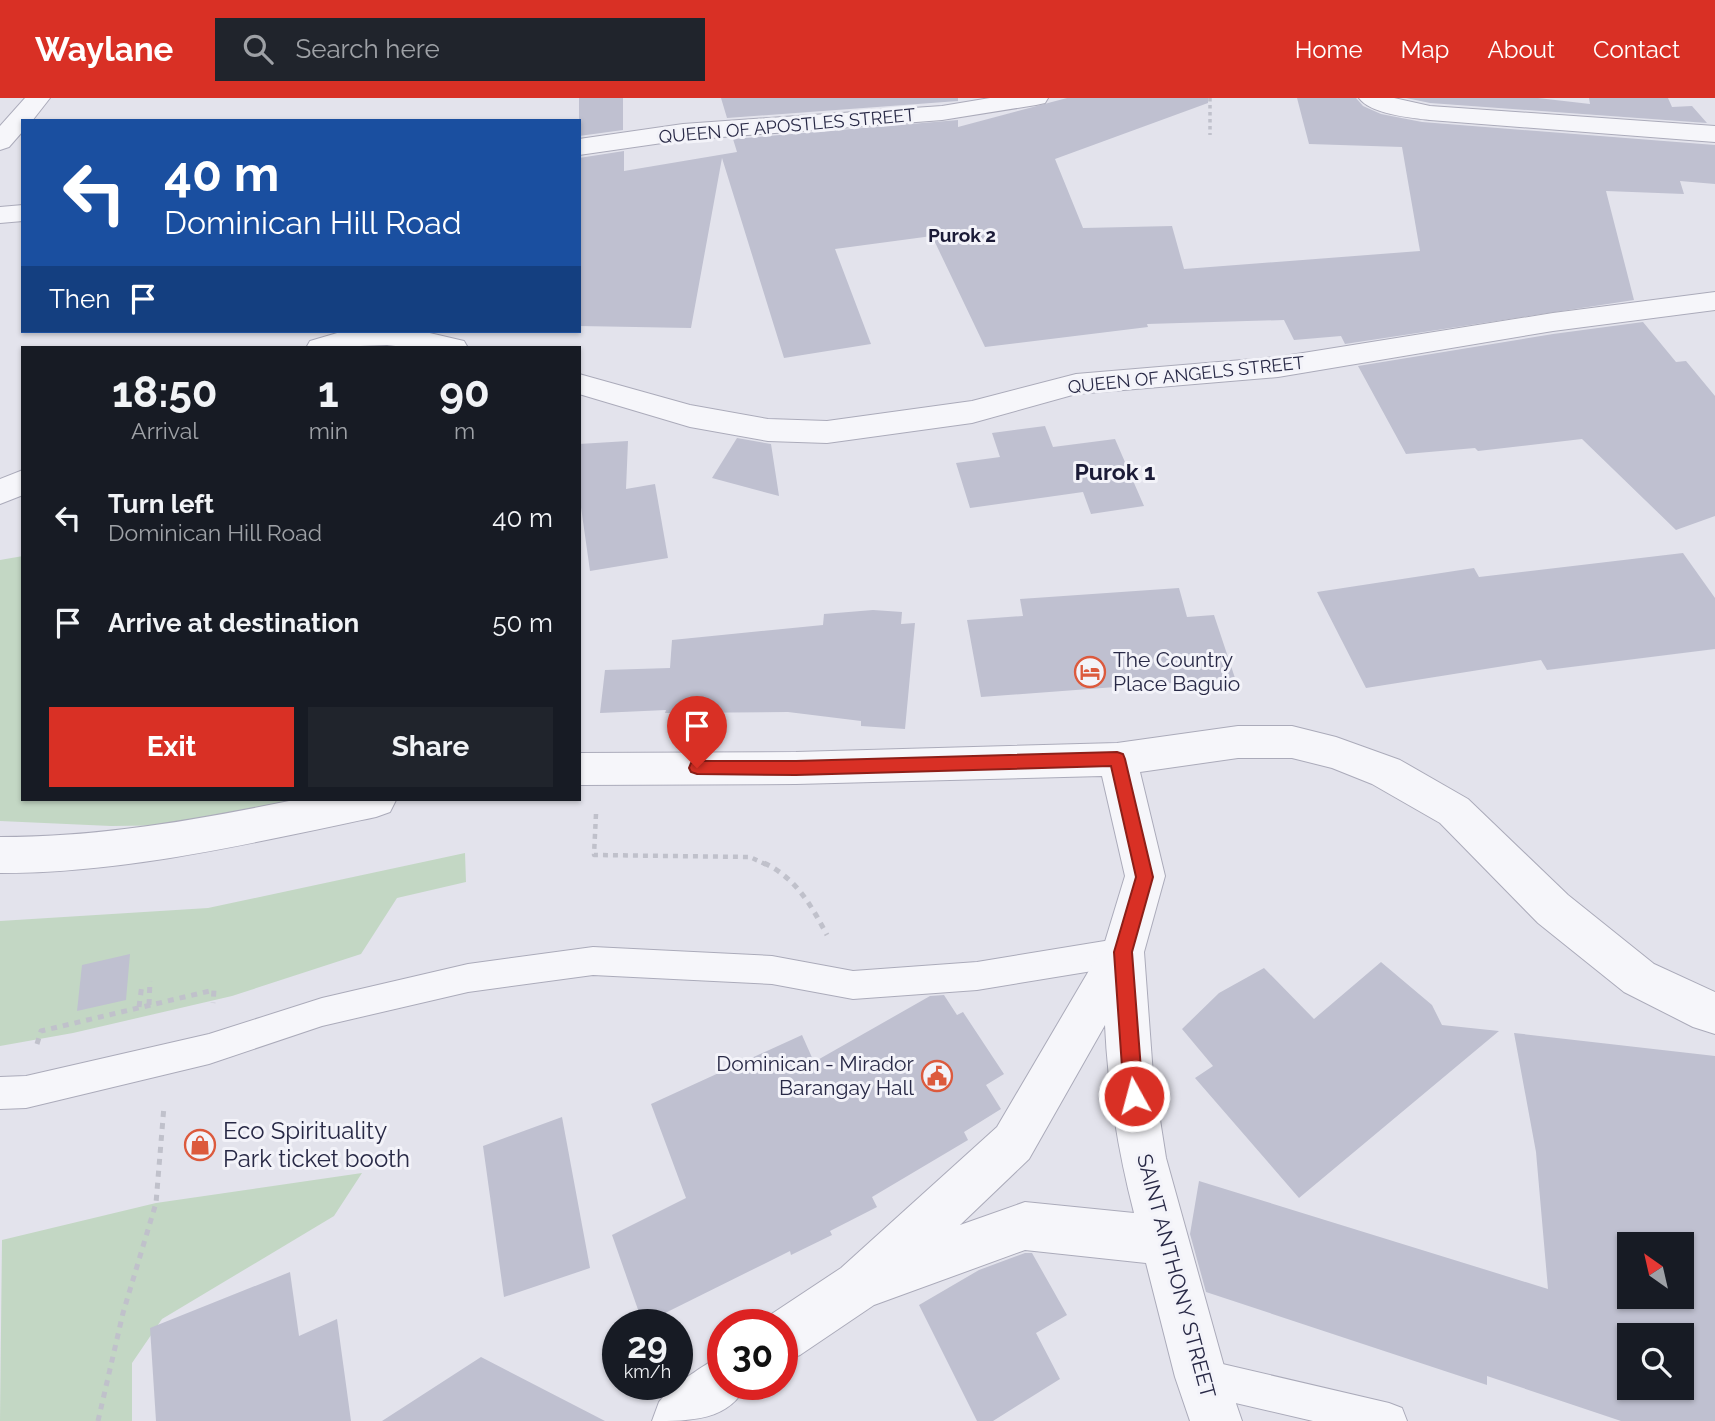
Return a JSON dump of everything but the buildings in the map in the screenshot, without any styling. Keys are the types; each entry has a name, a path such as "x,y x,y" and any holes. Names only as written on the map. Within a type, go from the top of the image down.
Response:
{"street":[{"path":"0,142 38,98"},
{"name":"QUEEN OF APOSTLES STREET","path":"581,147 683,132 942,113 1036,98"},
{"path":"1371,98 1398,108 1430,113 1715,134"},
{"path":"0,215 21,213"},
{"name":"QUEEN OF ANGELS STREET","path":"581,385 690,416 768,430 827,432 972,412 1076,384 1278,367 1553,322 1715,301"},
{"path":"328,346 370,334 398,335 445,346"},
{"path":"0,492 21,483"},
{"path":"588,768 796,768 1117,759 1238,742 1292,742 1336,753 1386,772 1454,811 1553,909 1639,978 1709,1013 1715,1013"},
{"name":"SAINT ANTHONY STREET","path":"1117,759 1145,877 1123,952 1130,1075 1143,1158 1201,1377 1216,1421"},
{"path":"0,855 60,855 210,834 371,801"},
{"path":"798,1326 859,1286 1013,1143 1123,952"},
{"path":"859,1286 1025,1226 1166,1241"},
{"path":"678,1421 690,1404 707,1392"}],"lane":[{"path":"0,1093 26,1092 209,1049 322,1012 468,978 593,961 772,970 853,985 976,976 1123,952"},
{"path":"1201,1377 1389,1421"}],"path":[{"path":"1210,98 1210,135"},
{"path":"588,768 594,855 750,857 780,871 808,899 853,985"},
{"path":"149,1005 150,981"},
{"path":"139,1007 142,984"},
{"path":"41,1031 214,990"},
{"path":"98,1421 122,1313 156,1203 168,1059"}],"green space":[{"path":"21,556 21,801 330,801 268,815 190,825 111,826 0,821 0,560"},
{"path":"465,853 466,882 397,898 361,954 232,996 73,1033 0,1046 0,921 208,908"},
{"path":"362,1173 334,1216 162,1319 132,1363 132,1421 0,1421 2,1240 156,1203"}],"place":[{"name":"The Country Place Baguio","path":"1090,672"},
{"name":"Dominican - Mirador Barangay Hall","path":"937,1076"},
{"name":"Eco Spirituality Park ticket booth","path":"200,1145"}],"district":[{"name":"Purok 2","path":"962,235"},
{"name":"Purok 1","path":"1115,472"}],"route":[{"path":"697,768 796,768 1117,759 1145,877 1123,952 1130,1075 1134,1096"}]}
